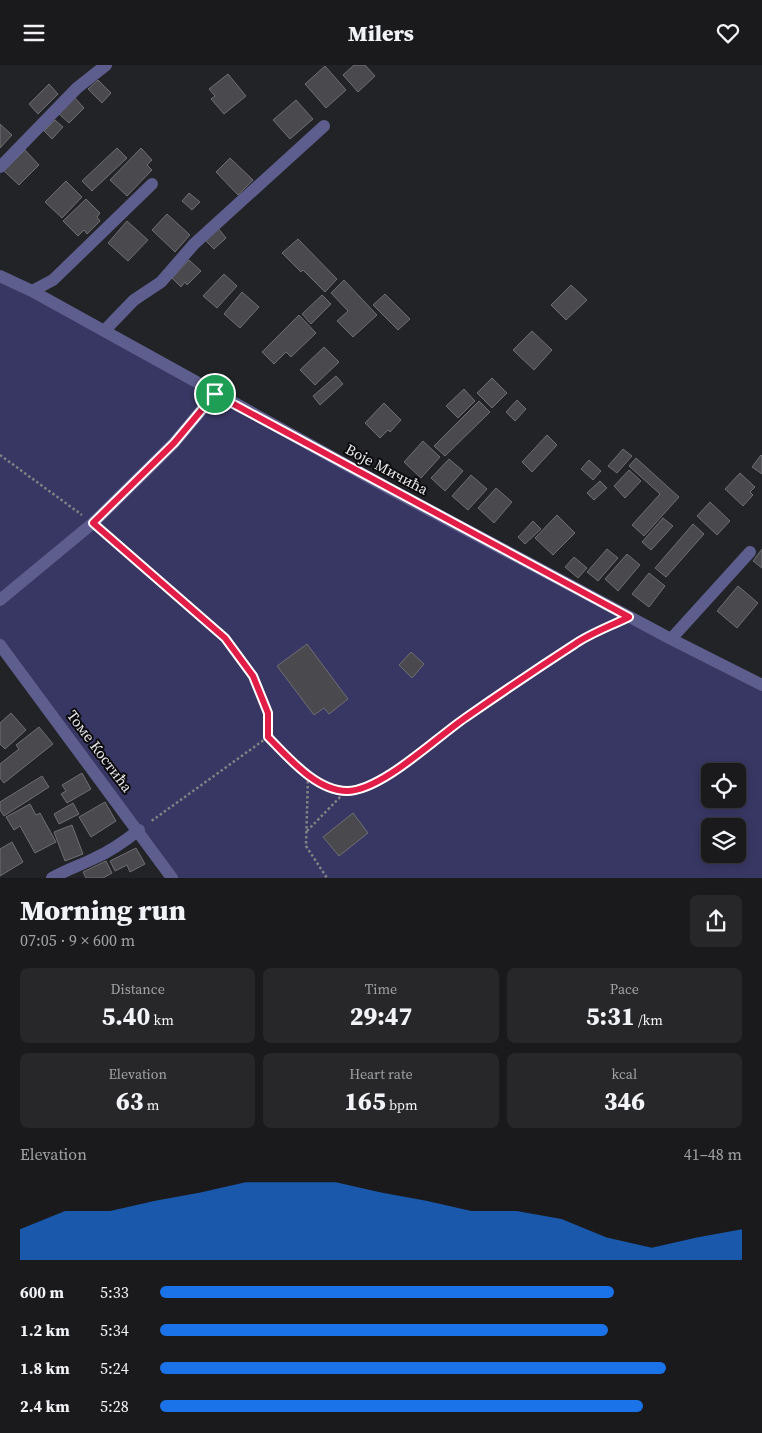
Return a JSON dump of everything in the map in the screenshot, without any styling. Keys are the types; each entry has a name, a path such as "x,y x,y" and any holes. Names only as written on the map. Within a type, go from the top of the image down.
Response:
{"street":[{"path":"0,167 77,88 106,65"},
{"path":"104,331 134,300 161,282 194,244 324,126"},
{"path":"32,291 53,280 152,184"},
{"name":"Воје Мичића","path":"0,275 215,394 629,617 762,685"},
{"path":"0,599 93,523 174,443 215,394"},
{"path":"671,639 750,552"},
{"name":"Томе Костића","path":"0,645 172,878"},
{"path":"52,878 72,867 96,858 139,831"}],"path":[{"path":"0,455 93,523 225,638 253,676 268,713 268,737 308,776 331,788 346,791 361,789 400,768 463,719 577,642 629,617"},
{"path":"139,831 268,737"},
{"path":"308,776 306,846 327,878"},
{"path":"307,832 346,791"}],"shaded area":[{"path":"0,276 762,685 762,878 172,878 0,645"}],"building":[{"path":"354,65 365,65 375,76 358,92 343,75"},
{"path":"325,66 346,90 326,108 305,84"},
{"path":"228,74 246,96 224,114 211,99 215,96 209,89"},
{"path":"98,80 111,93 102,103 88,89"},
{"path":"49,84 58,94 38,114 29,104"},
{"path":"75,98 84,108 69,123 59,114"},
{"path":"296,100 313,119 290,139 273,120"},
{"path":"55,120 63,127 52,139 44,131"},
{"path":"0,124 12,135 0,148"},
{"path":"117,148 127,158 92,191 82,181"},
{"path":"141,148 152,160 147,165 152,170 127,196 110,180"},
{"path":"25,150 39,165 19,185 4,171"},
{"path":"230,158 253,180 238,195 216,172"},
{"path":"66,181 82,197 62,218 45,202"},
{"path":"189,193 200,202 192,210 182,201"},
{"path":"86,199 100,213 97,217 100,221 87,234 84,230 78,236 63,221"},
{"path":"167,214 190,235 175,252 152,230"},
{"path":"127,221 148,240 128,261 108,243"},
{"path":"218,228 226,238 214,249 205,240"},
{"path":"298,239 337,279 325,292 303,270 301,272 282,253"},
{"path":"189,260 201,271 187,285 185,282 181,287 172,278"},
{"path":"224,274 237,286 217,308 203,296"},
{"path":"344,280 377,315 353,337 337,321 348,311 331,293"},
{"path":"571,285 587,300 566,320 551,305"},
{"path":"242,292 259,307 240,328 224,314"},
{"path":"385,294 410,319 398,330 373,305"},
{"path":"322,295 331,304 311,324 302,314"},
{"path":"299,315 316,333 291,357 286,352 274,364 262,352"},
{"path":"532,331 552,350 534,370 513,350"},
{"path":"324,347 339,362 315,385 300,370"},
{"path":"336,376 343,384 320,405 313,396"},
{"path":"492,378 507,393 492,408 477,393"},
{"path":"464,389 475,401 458,418 446,406"},
{"path":"517,400 526,409 515,421 506,412"},
{"path":"479,401 490,412 445,456 434,446"},
{"path":"384,403 401,420 390,432 388,430 380,438 365,423"},
{"path":"547,435 557,445 532,472 522,462"},
{"path":"423,441 440,457 421,478 404,462"},
{"path":"623,449 632,456 617,473 608,466"},
{"path":"762,456 762,474 752,467"},
{"path":"636,458 679,497 644,536 632,525 660,494 629,466"},
{"path":"449,459 463,471 445,491 431,478"},
{"path":"589,460 601,471 593,480 581,469"},
{"path":"629,470 641,481 625,498 614,486"},
{"path":"740,473 755,487 750,492 753,495 743,506 725,489"},
{"path":"471,475 487,489 468,510 452,496"},
{"path":"600,481 607,488 594,500 587,493"},
{"path":"496,488 512,502 494,523 478,508"},
{"path":"710,502 730,521 717,535 697,516"},
{"path":"557,515 575,533 553,555 535,538"},
{"path":"663,518 673,526 651,550 642,542"},
{"path":"533,521 541,529 525,544 518,537"},
{"path":"693,524 704,534 666,577 655,568"},
{"path":"607,549 618,558 598,581 587,572"},
{"path":"762,549 762,568 753,561"},
{"path":"627,554 640,565 618,591 605,579"},
{"path":"574,557 587,568 578,578 565,567"},
{"path":"649,573 665,586 649,607 632,594"},
{"path":"738,586 758,603 737,628 717,611"},
{"path":"307,644 348,699 329,714 324,708 314,715 277,666"},
{"path":"411,652 424,664 412,678 399,665"},
{"path":"11,713 26,730 5,749 0,744 0,723"},
{"path":"39,727 53,744 4,783 0,778 0,764 19,749 16,745"},
{"path":"82,773 91,789 67,803 61,794 66,791 62,785"},
{"path":"42,776 49,787 4,816 0,810 0,802"},
{"path":"105,802 116,821 91,837 79,817"},
{"path":"73,803 79,814 59,824 54,814"},
{"path":"30,804 36,815 40,813 56,842 35,853 20,826 14,830 6,817"},
{"path":"353,813 368,833 339,856 323,837"},
{"path":"72,825 83,854 65,861 54,832"},
{"path":"12,842 23,862 0,876 0,849"},
{"path":"136,848 145,864 130,872 127,865 115,871 110,861"},
{"path":"106,861 112,873 103,878 86,878 83,872"}],"route":[{"path":"215,394 629,617 577,642 463,719 400,768 361,789 346,791 331,788 308,776 268,737 268,713 253,676 225,638 93,523 174,443 215,394"}]}
